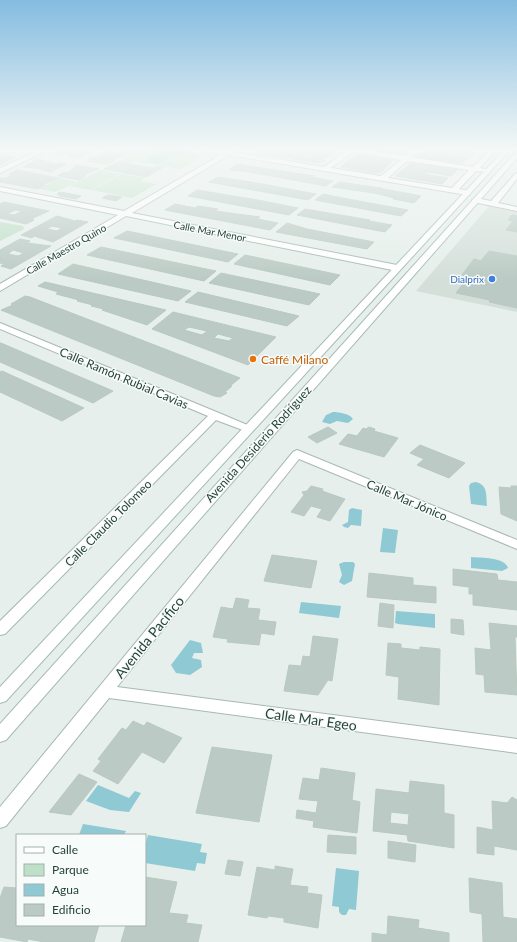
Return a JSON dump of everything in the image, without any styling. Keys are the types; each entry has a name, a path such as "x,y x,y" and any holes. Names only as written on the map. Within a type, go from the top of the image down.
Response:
{"street":[{"name":"Calle Mar Menor","path":"20,193 394,271"},
{"name":"Calle Maestro Quino","path":"0,288 161,193"},
{"path":"463,193 493,204 517,209"},
{"name":"Avenida Desiderio Rodríguez","path":"0,736 270,430 474,193"},
{"name":"Avenida Desiderio Rodríguez","path":"0,697 394,271 476,193"},
{"path":"493,204 502,193"},
{"name":"Calle Mar Menor","path":"0,194 394,271"},
{"name":"Calle Ramón Rubial Cavias","path":"0,326 248,429"},
{"name":"Calle Claudio Tolomeo","path":"0,630 216,416"},
{"name":"Calle Mar Jónico","path":"297,454 517,545"},
{"name":"Avenida Pacífico","path":"0,820 297,454"},
{"name":"Calle Mar Egeo","path":"105,691 517,746"}],"shaded area":[{"path":"489,206 517,212 517,312 416,291"}],"green space":[{"path":"106,193 141,193 132,198"},
{"path":"0,222 23,226 24,229 0,241"}],"water":[{"path":"333,412 339,412 350,416 353,419 348,423 337,421 330,424 322,422 326,415"},
{"path":"476,482 483,485 486,494 487,506 471,504 469,486 471,483"},
{"path":"352,508 362,510 361,526 351,525 348,528 344,527 342,525 348,522 349,510"},
{"path":"383,528 398,530 395,553 380,552"},
{"path":"471,557 498,560 506,564 508,568 502,571 471,568"},
{"path":"344,562 353,562 355,564 352,581 344,585 339,582 342,575 339,564"},
{"path":"301,602 341,606 339,618 299,613"},
{"path":"396,611 435,614 435,628 395,623"},
{"path":"190,640 201,643 203,653 194,653 192,658 201,660 202,667 190,675 176,673 171,665"},
{"path":"98,785 129,798 135,791 141,793 129,812 110,810 86,801"},
{"path":"83,824 126,831 124,834 79,834"},
{"path":"148,835 202,844 200,852 207,853 205,864 197,863 195,871 146,863 146,842"},
{"path":"336,868 359,871 356,910 349,909 346,915 342,915 339,912 339,907 332,906"}],"building":[{"path":"65,193 81,196 76,199 59,196 61,195 57,194"},
{"path":"193,193 215,193 298,208 289,215 188,196"},
{"path":"269,193 316,194 308,200"},
{"path":"374,193 405,193 421,196 414,203 393,199 394,198"},
{"path":"323,194 408,210 401,216 315,200"},
{"path":"108,195 122,197 116,201 102,198"},
{"path":"4,202 49,211 31,219 34,220 26,224 0,218 0,204","holes":["15,210 22,211 14,215 7,214"]},
{"path":"175,204 195,208 198,206 218,209 215,211 260,217 257,219 278,223 270,230 165,210"},
{"path":"305,209 392,225 385,232 297,215"},
{"path":"512,215 517,216 517,232 506,230 513,221 508,220"},
{"path":"57,216 75,221 88,222 53,242 34,236 32,238 21,235","holes":["52,226 62,228 57,231 47,229"]},
{"path":"287,223 307,229 374,242 367,249 276,232"},
{"path":"127,231 238,254 228,262 114,238"},
{"path":"20,239 30,241 27,243 51,246 11,269 1,266 4,264 0,263 0,250","holes":["13,250 24,253 18,256 8,254"]},
{"path":"101,247 216,271 204,281 87,255"},
{"name":"Dialprix","path":"489,251 517,256 517,308 489,302 490,300 456,293 469,276 462,275 474,259 481,261"},
{"path":"245,255 340,275 330,285 234,264"},
{"path":"73,264 191,291 178,301 58,274"},
{"path":"221,273 320,294 309,305 209,283"},
{"path":"45,282 166,310 147,325 102,310 104,309 91,306 93,305 77,301 79,300 56,294 58,292 38,286"},
{"path":"198,292 299,316 287,326 185,302"},
{"path":"25,296 240,378 230,386 232,386 225,392 227,393 220,397 214,396 1,310 13,305 11,304"},
{"path":"173,312 276,337 248,365 152,329","holes":["189,327 207,331 202,335 184,330","218,334 233,338 229,341 214,338"]},
{"path":"0,343 113,391 93,403 0,362"},
{"path":"2,371 84,408 62,421 0,392 0,372"},
{"path":"328,427 337,433 317,443 308,437"},
{"path":"369,427 375,429 374,431 398,438 384,457 339,444 348,434 357,436 363,428 366,429"},
{"path":"420,445 465,463 449,478 417,465 424,459 410,453"},
{"path":"311,486 323,489 322,491 345,499 330,521 317,517 322,509 311,506 304,516 291,512 304,495 302,492 307,491"},
{"path":"511,486 517,486 517,521 501,514 499,487 511,488"},
{"path":"272,555 317,561 311,588 264,581"},
{"path":"453,569 497,574 498,580 517,582 517,610 473,605 473,594 469,594 469,587 453,585"},
{"path":"369,573 413,578 413,585 436,587 436,603 367,597"},
{"path":"236,598 249,600 247,608 260,609 258,620 276,622 274,635 261,633 259,645 227,642 228,639 213,637 221,607 233,609"},
{"path":"380,603 394,605 393,628 378,626"},
{"path":"451,619 463,620 464,635 451,633"},
{"path":"489,623 517,626 517,637 515,637 517,695 485,692 484,675 476,674 475,648 491,650"},
{"path":"313,636 338,639 332,681 328,680 318,695 284,691 289,665 301,666 303,656 310,657"},
{"path":"388,643 401,644 401,648 420,650 420,647 440,649 439,705 398,699 399,677 386,675"},
{"path":"133,721 144,726 147,722 182,738 164,763 142,752 118,784 93,771 101,761 98,759 122,728 126,730"},
{"path":"212,747 272,755 259,822 196,813"},
{"path":"321,768 355,773 352,800 360,802 357,833 313,827 314,821 296,818 297,810 316,813 318,801 299,799 303,778 319,780"},
{"path":"79,774 97,782 71,815 49,812"},
{"path":"410,781 444,785 444,813 454,815 454,848 408,841 407,835 373,831 376,789 409,793","holes":["391,812 409,814 408,825 390,823"]},
{"path":"512,797 517,800 517,850 494,846 494,855 477,853 477,827 493,830 492,801 507,803"},
{"path":"328,835 356,837 356,854 327,852"},
{"path":"388,841 416,845 415,862 388,858"},
{"path":"228,860 243,862 240,876 225,874"},
{"path":"275,866 293,869 290,885 308,887 307,893 322,895 318,928 284,922 284,918 268,916 267,918 248,915 257,867 275,870"},
{"path":"146,877 177,882 169,913 188,915 186,923 202,925 198,942 121,942 126,926 146,926"},
{"path":"469,878 502,883 503,917 517,919 517,942 483,942 482,914 470,912"},
{"path":"4,887 16,888 16,926 99,926 94,942 44,942 28,939 27,942 0,937 0,898"},
{"path":"388,916 419,920 418,928 449,933 449,942 372,942 372,933 387,935"}],"place":[{"name":"Dialprix","path":"492,279"},
{"name":"Caffé Milano","path":"253,359"}]}
